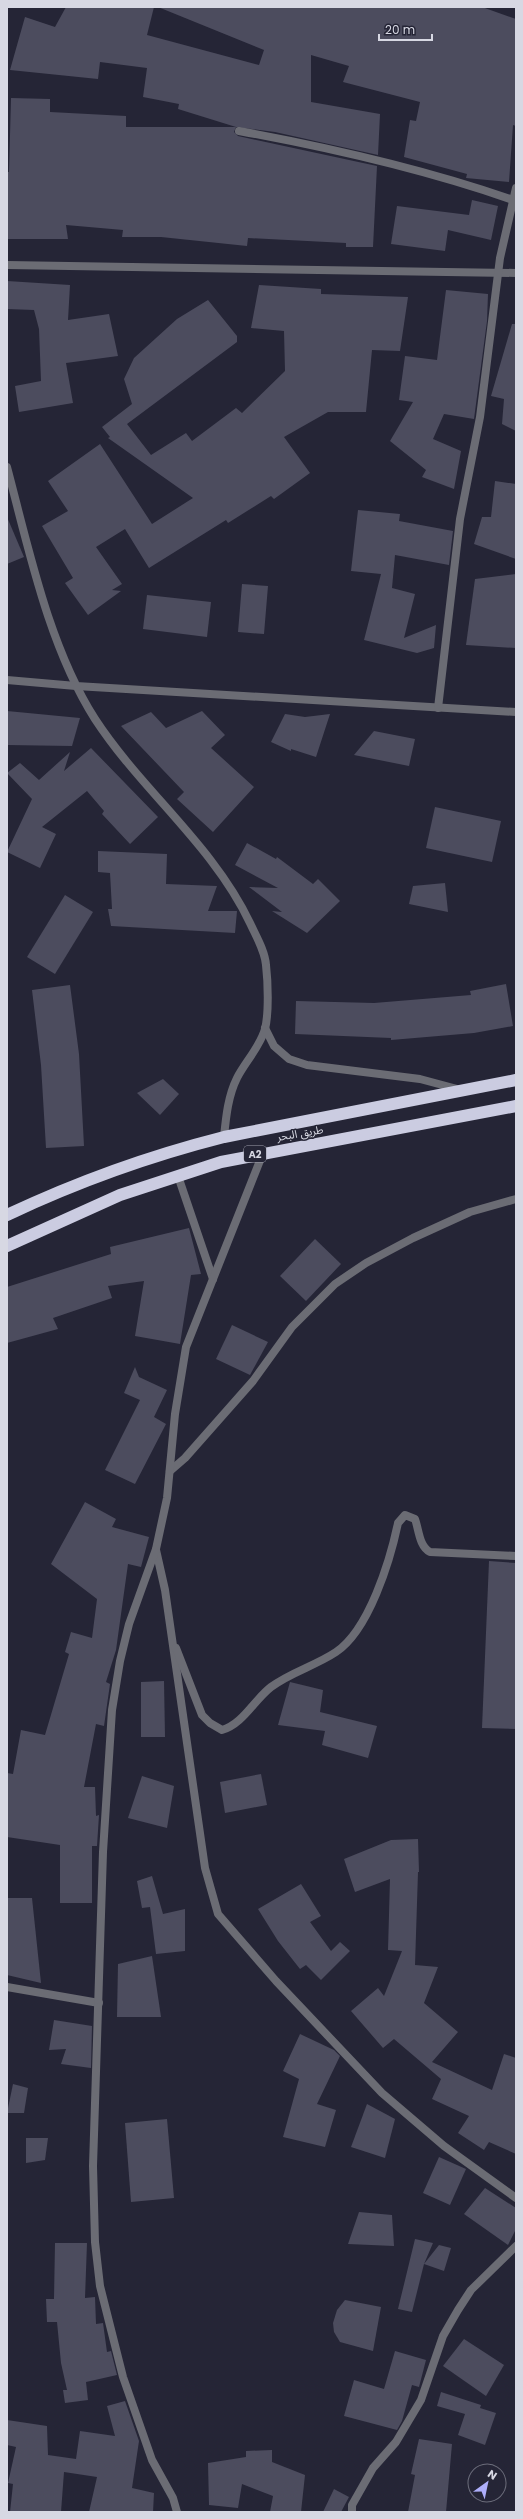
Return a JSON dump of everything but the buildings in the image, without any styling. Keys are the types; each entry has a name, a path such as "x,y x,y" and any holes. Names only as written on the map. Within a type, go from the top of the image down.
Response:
{"highway":[{"name":"طريق البحر","path":"7,1215 125,1165 224,1137 516,1080"},
{"name":"طريق البحر","path":"7,1246 120,1195 221,1162 516,1106"}],"street":[{"path":"239,131 354,155 449,178 513,200"},
{"path":"438,708 460,519 480,417 498,273 516,188"},
{"path":"7,265 516,273"},
{"path":"7,468 29,552 54,629 76,686 96,720 226,878 241,904 266,963 265,1028 274,1046 289,1059 307,1065 420,1079 462,1090"},
{"path":"7,680 76,686 516,712"},
{"path":"224,1137 229,1101 236,1080 265,1028"},
{"path":"177,2512 174,2498 152,2460 123,2377 100,2286 95,2242 94,2166 103,1852 112,1710 129,1624 156,1549 167,1498 174,1414 186,1347 263,1153"},
{"path":"178,1176 213,1279"},
{"path":"170,1471 185,1458 253,1381 292,1327 335,1284 366,1263 413,1238 470,1212 516,1199"},
{"path":"172,1638 202,1715 210,1723 222,1730 240,1721 260,1695 279,1681 336,1652 352,1638 378,1592 398,1523 405,1515 415,1519 424,1549 430,1552 516,1556"},
{"path":"156,1549 165,1590 205,1868 218,1914 276,1981 382,2093 444,2146 516,2198"},
{"path":"7,1987 99,2003"},
{"path":"352,2512 352,2505 373,2468 396,2442 421,2400 443,2336 458,2310 471,2290 516,2246"}]}
